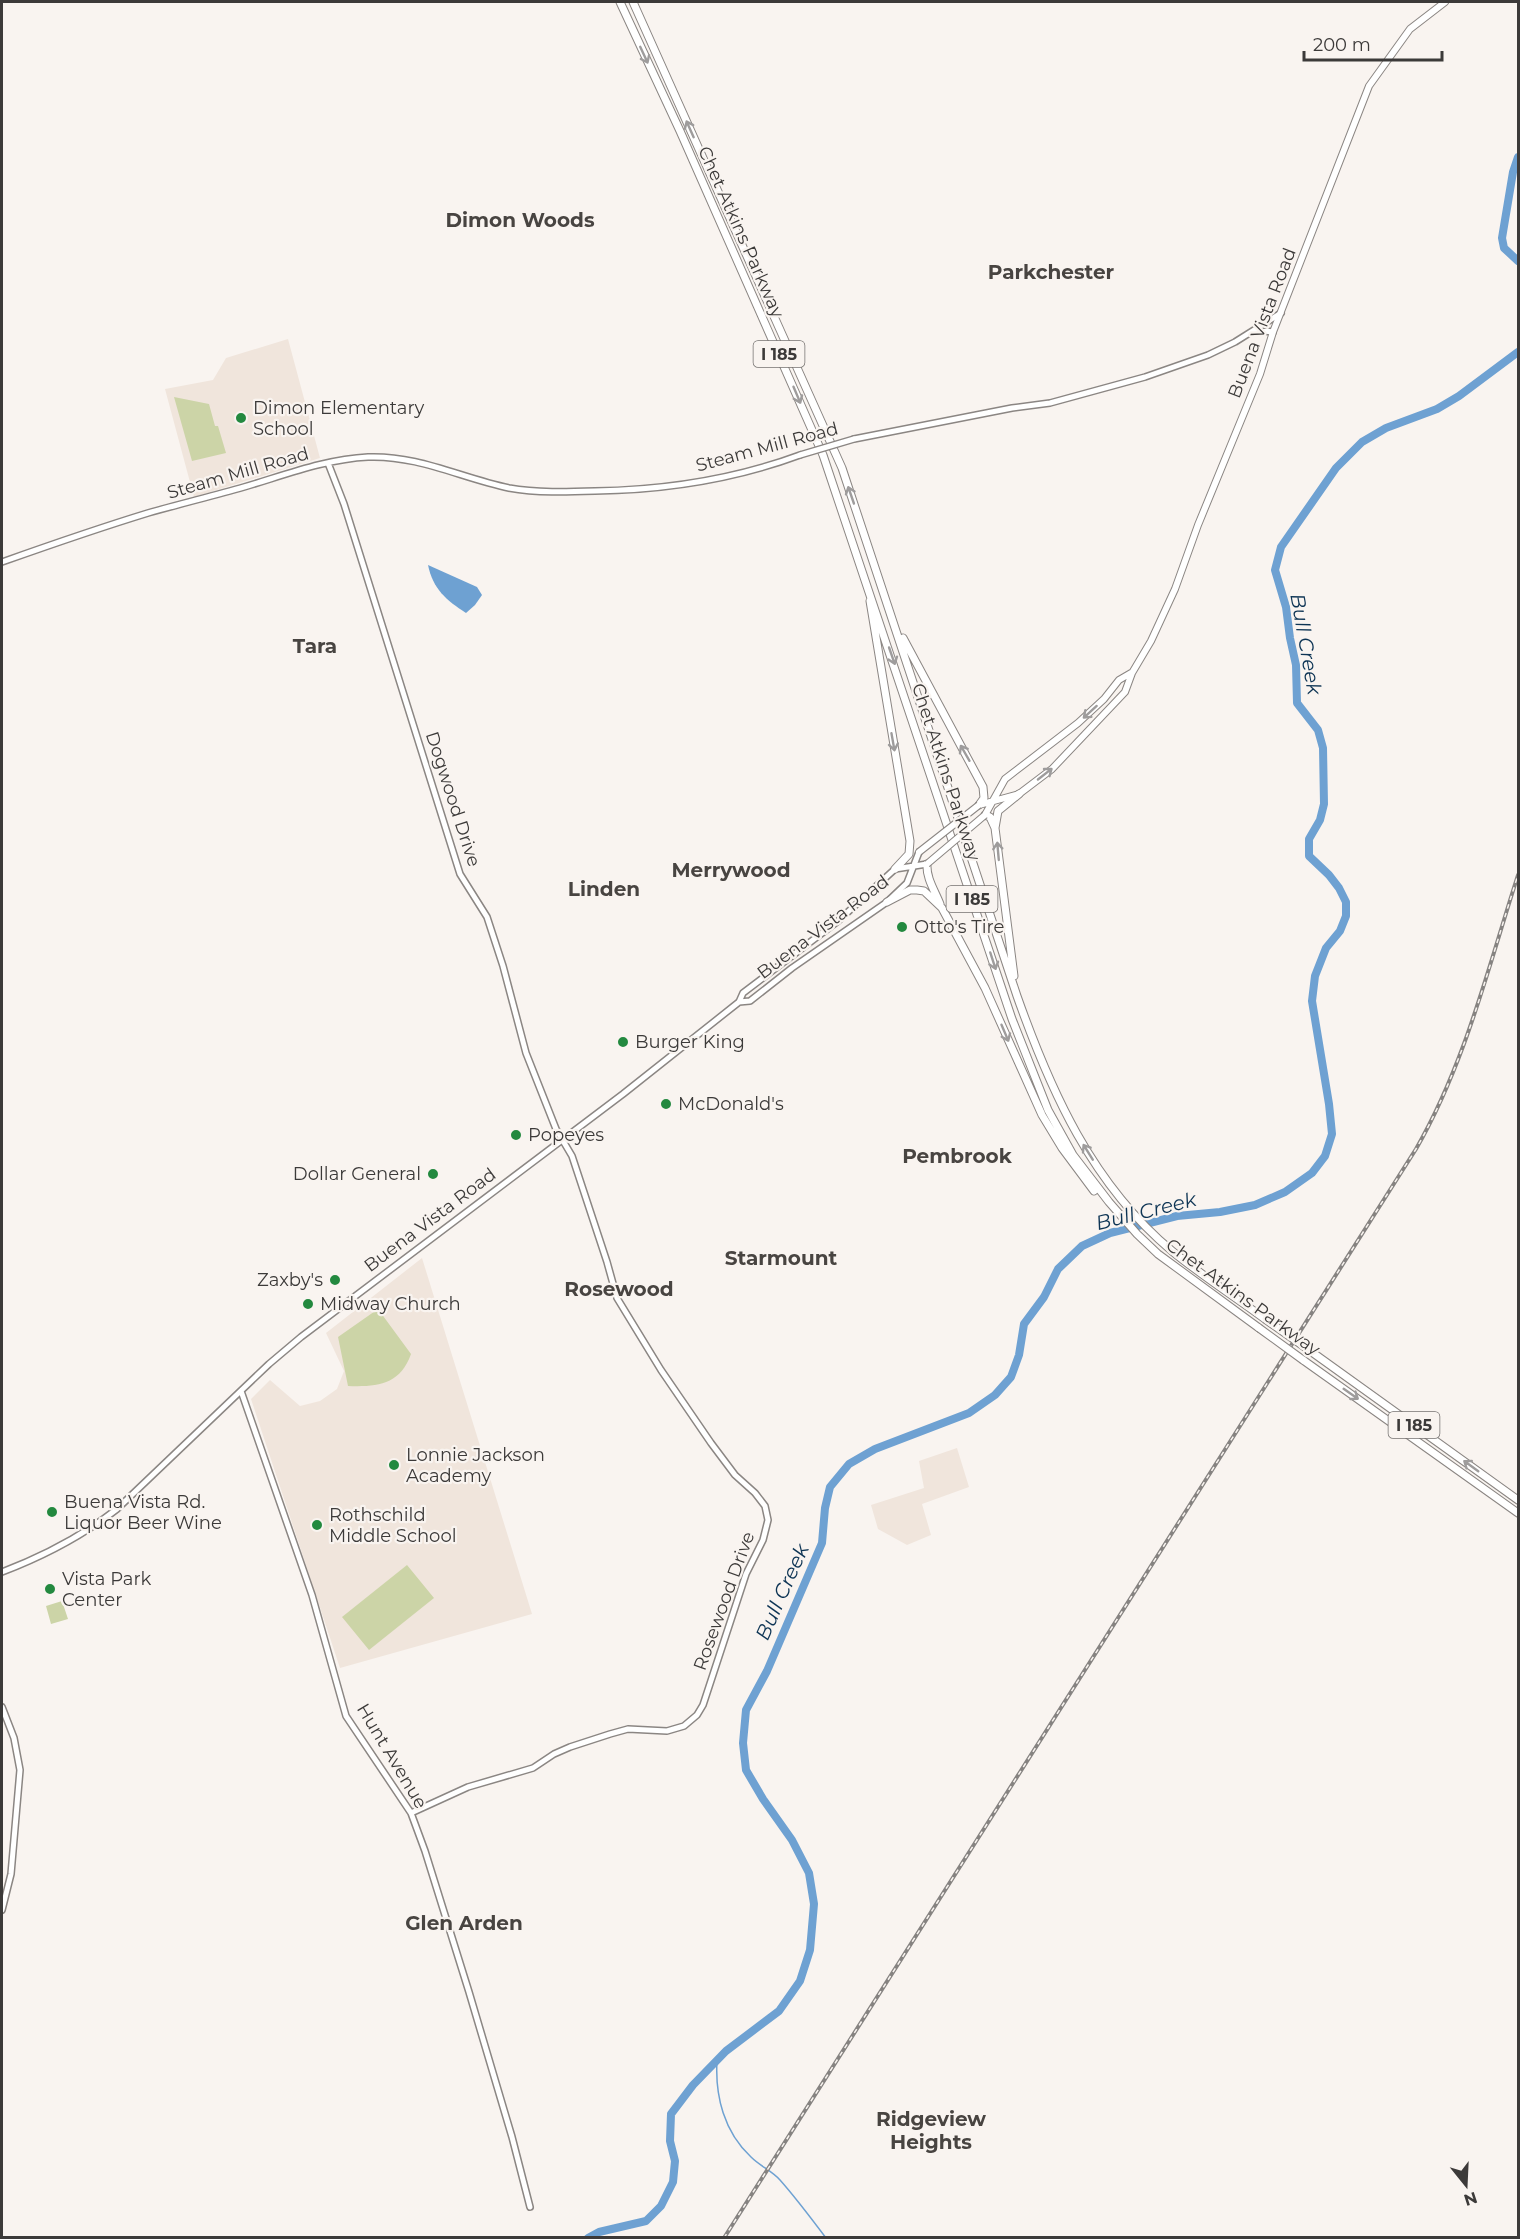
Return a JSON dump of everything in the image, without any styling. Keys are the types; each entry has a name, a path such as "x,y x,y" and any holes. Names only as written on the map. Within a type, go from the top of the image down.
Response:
{"highway":[{"name":"Chet Atkins Parkway","path":"620,2 823,455 1012,1019 1048,1110 1070,1149 1107,1202 1158,1254 1518,1513"},
{"name":"Chet Atkins Parkway","path":"633,2 842,468 1039,1059 1056,1098 1090,1156 1122,1200 1172,1251 1518,1500"},
{"path":"876,568 906,645 983,787 984,798 979,805"},
{"path":"866,581 910,841 909,854 895,869"},
{"path":"1017,996 995,828 998,811 1018,794"},
{"path":"985,816 990,818 995,828"},
{"path":"927,864 931,884 985,988 1042,1116 1062,1148 1107,1202"},
{"path":"886,902 910,890 917,890 924,891 942,908"}],"main road":[{"name":"Buena Vista Road","path":"919,852 979,805 1018,794 1052,769 1125,692 1132,673 1151,641 1175,589 1370,86 1410,29 1444,2"},
{"name":"Buena Vista Road","path":"927,864 985,816 1005,779 1078,723 1104,699 1119,680 1132,673"}],"street":[{"name":"Steam Mill Road","path":"2,562 146,514 328,463 370,457 405,459 429,464 479,481 513,488 607,491 718,479 854,438 1061,400 1145,377 1208,355 1235,342 1281,313"},
{"path":"1254,330 1273,333"},
{"name":"Dogwood Drive","path":"328,463 344,504 460,874 487,916 526,1053 556,1129 562,1138"},
{"name":"Buena Vista Road","path":"739,1002 750,1001 789,969 886,902 907,883 919,852"},
{"name":"Buena Vista Road","path":"2,1572 47,1554 92,1528 117,1509 301,1337 633,1086 739,1002 744,993 838,921 895,869 927,864"},
{"name":"Rosewood Drive","path":"411,1813 468,1787 533,1768 562,1751 610,1734 628,1729 667,1731 684,1726 697,1715 703,1705 746,1574 763,1540 768,1520 765,1506 756,1493 735,1474 711,1443 626,1316 617,1298 572,1156 562,1138"},
{"name":"Hunt Avenue","path":"241,1391 301,1559 346,1716 411,1813 425,1851 470,1992 530,2207"},
{"path":"2,1707 14,1738 20,1770 11,1874 2,1910"}],"shaded area":[{"name":"Dimon Elementary School","path":"288,339 320,458 194,497 165,389 213,380 226,358"},
{"path":"422,1258 532,1614 340,1668 251,1399 270,1380 300,1406 320,1401 337,1389 344,1371 326,1333"},
{"path":"957,1448 969,1487 922,1504 931,1535 907,1545 878,1529 871,1505 924,1488 919,1461"}],"green space":[{"path":"174,397 209,404 226,453 192,461"},
{"path":"378,1309 411,1354 401,1372 394,1378 369,1386 348,1386 338,1337"},
{"path":"407,1565 434,1598 369,1650 342,1617"},
{"path":"62,1601 68,1619 51,1624 46,1606"}],"water":[{"path":"428,565 477,587 482,595 466,613 441,593 433,581"}],"waterway":[{"name":"Bull Creek","path":"1518,157 1513,172 1502,238 1504,248 1518,261"},
{"name":"Bull Creek","path":"588,2238 599,2232 646,2221 661,2206 673,2182 675,2161 670,2141 671,2114 693,2085 726,2051 779,2011 800,1981 810,1950 814,1904 809,1873 792,1840 746,1770 743,1743 746,1710 767,1671 822,1543 825,1508 830,1487 849,1464 875,1449 969,1413 995,1395 1011,1377 1019,1355 1024,1324 1044,1297 1058,1269 1082,1246 1110,1233 1177,1216 1220,1212 1255,1205 1285,1192 1312,1173 1325,1156 1332,1134 1312,1001 1315,976 1326,948 1340,931 1346,916 1346,902 1329,875 1309,856 1309,839 1320,820 1324,804 1323,748 1318,730 1297,703 1296,665 1286,607 1275,570 1281,547 1336,468 1362,442 1386,428 1437,409 1459,396 1518,352"},
{"path":"717,2061 720,2100 723,2113 734,2136 751,2157 780,2180 826,2238"}],"railway":[{"path":"724,2238 1416,1149 1433,1117 1462,1049 1518,875"}],"place":[{"name":"Dimon Elementary School","path":"241,418"},
{"name":"Otto's Tire","path":"902,927"},
{"name":"Burger King","path":"623,1042"},
{"name":"McDonald's","path":"666,1104"},
{"name":"Popeyes","path":"516,1135"},
{"name":"Dollar General","path":"433,1174"},
{"name":"Zaxby's","path":"335,1280"},
{"name":"Midway Church","path":"308,1304"},
{"name":"Lonnie Jackson Academy","path":"394,1465"},
{"name":"Buena Vista Rd. Liquor Beer Wine","path":"52,1512"},
{"name":"Rothschild Middle School","path":"317,1525"},
{"name":"Vista Park Center","path":"50,1589"}],"district":[{"name":"Dimon Woods","path":"520,220"},
{"name":"Parkchester","path":"1051,272"},
{"name":"Tara","path":"315,646"},
{"name":"Merrywood","path":"731,870"},
{"name":"Linden","path":"604,889"},
{"name":"Pembrook","path":"957,1156"},
{"name":"Starmount","path":"781,1258"},
{"name":"Rosewood","path":"619,1289"},
{"name":"Glen Arden","path":"464,1923"},
{"name":"Ridgeview Heights","path":"931,2130"}]}
